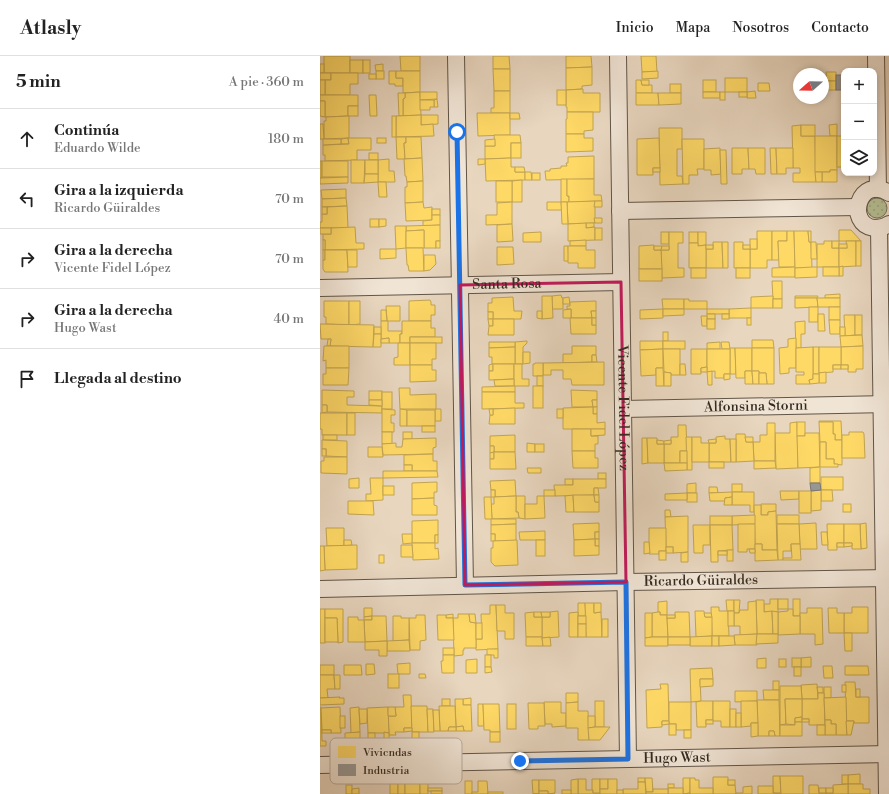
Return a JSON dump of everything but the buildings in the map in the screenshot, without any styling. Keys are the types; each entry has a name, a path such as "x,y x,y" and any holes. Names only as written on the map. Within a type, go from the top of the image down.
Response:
{"street":[{"path":"456,56 465,585"},
{"name":"Vicente Fidel López","path":"618,56 628,759"},
{"path":"876,56 883,191 870,190 865,193 859,201 858,207 860,217 866,225 871,227 884,226 888,754 887,794"},
{"path":"620,211 858,207"},
{"name":"Santa Rosa","path":"320,288 621,282"},
{"name":"Alfonsina Storni","path":"623,409 885,404"},
{"name":"Ricardo Güiraldes","path":"320,588 887,578"},
{"name":"Hugo Wast","path":"462,762 888,754"},
{"name":"Hugo Wast","path":"320,765 330,765"}],"highlighted area":[{"path":"621,282 626,582 465,585 460,285"}],"green space":[{"path":"877,198 884,201 887,208 884,215 877,218 870,215 867,208 870,201"}],"route":[{"path":"457,132 465,585 626,582 628,759 520,761"}]}
